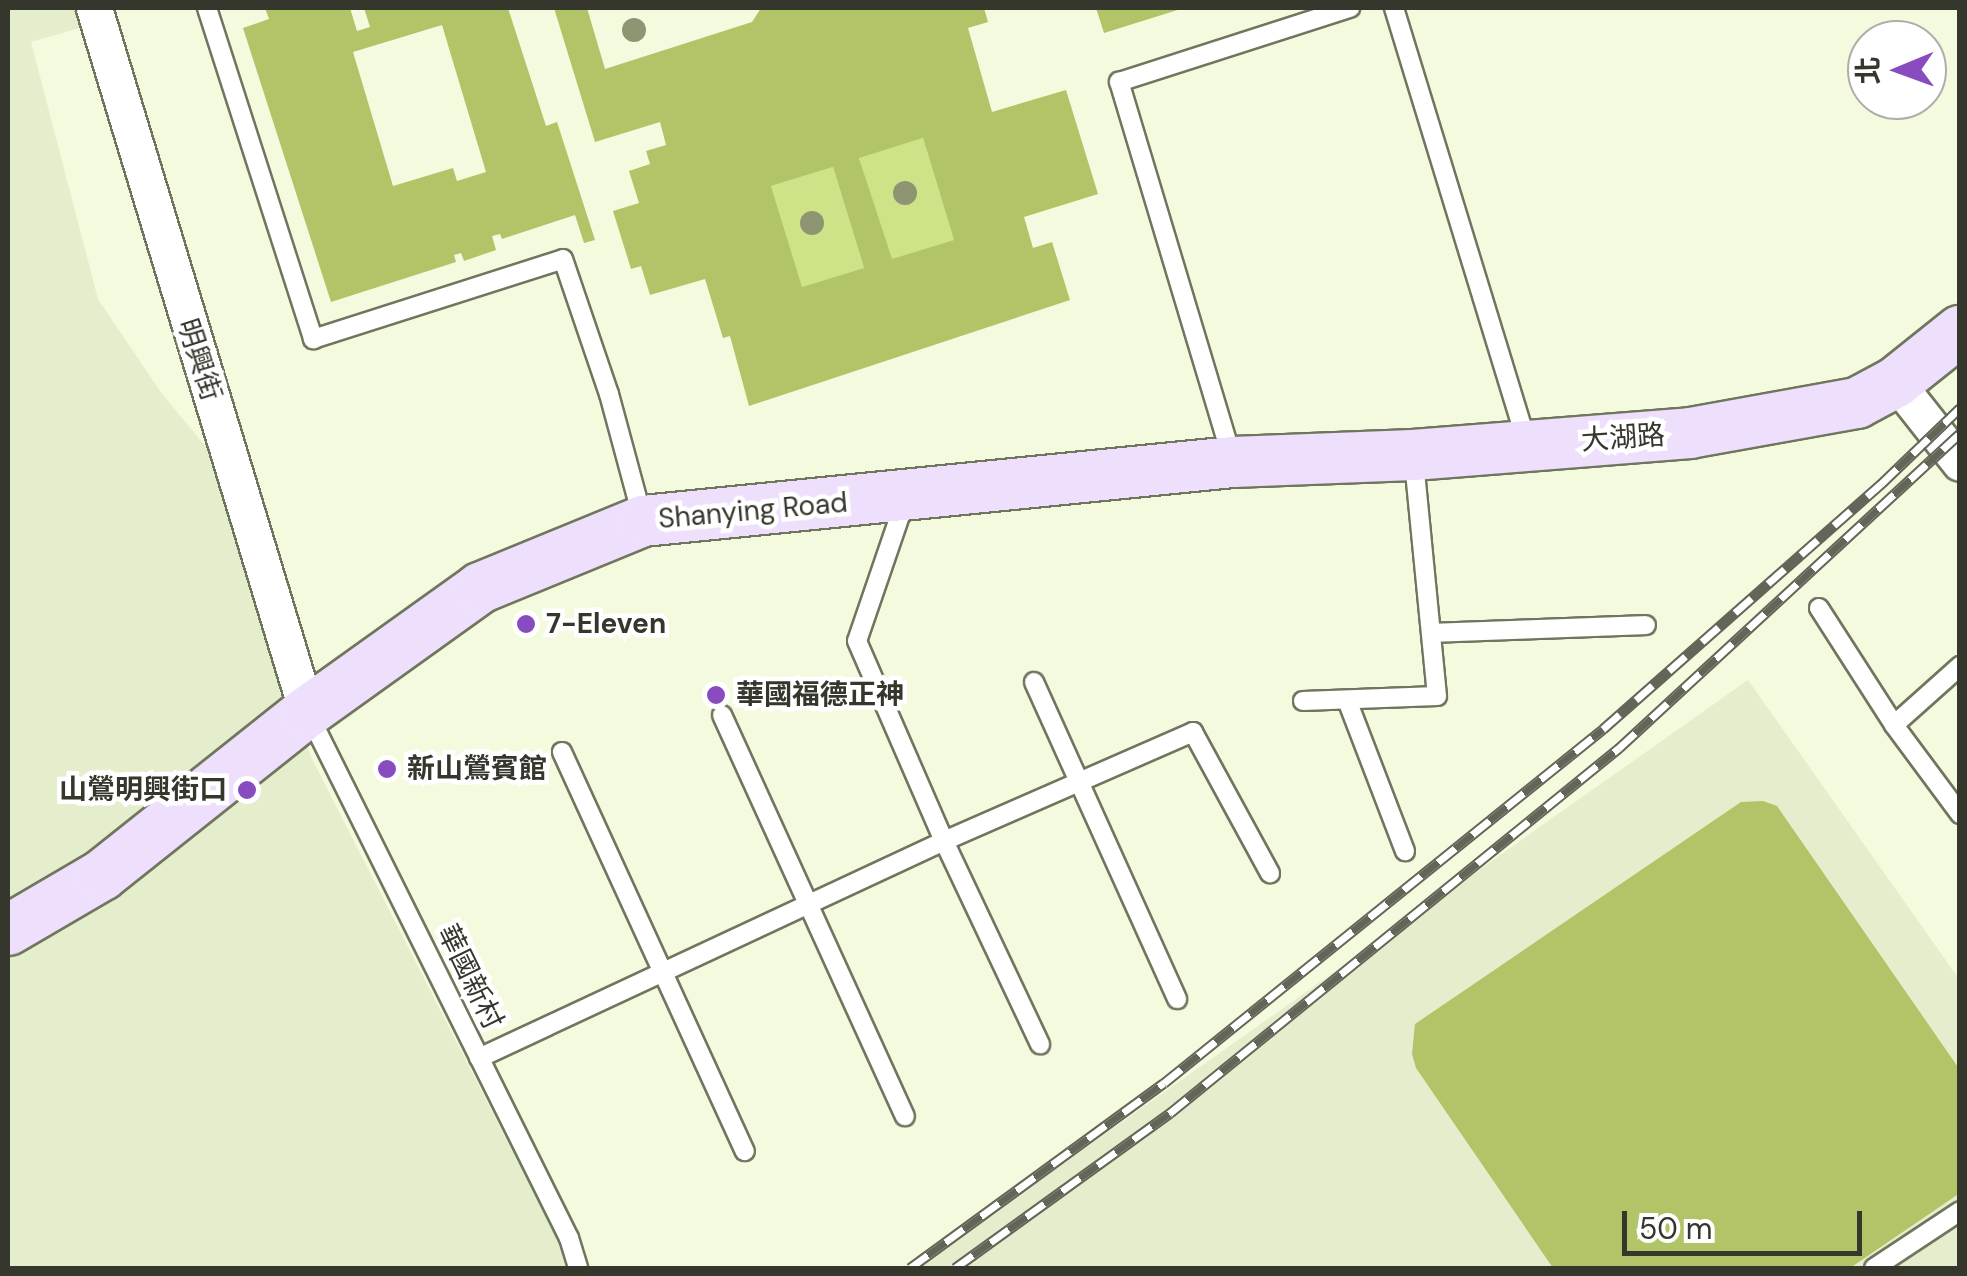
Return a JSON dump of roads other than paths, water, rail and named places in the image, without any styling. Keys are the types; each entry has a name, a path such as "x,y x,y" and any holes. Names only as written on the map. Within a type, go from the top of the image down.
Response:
{"street":[{"name":"明興街","path":"94,8 307,712"},
{"name":"大湖路","path":"1247,461 1413,455 1690,433 1857,404 1896,382 1960,331"},
{"path":"1896,382 1960,463"},
{"name":"Shanying Road","path":"8,930 102,875 307,712 480,588 643,521 906,498 1247,461"}],"lane":[{"path":"206,8 313,339 564,259 609,394 643,521"},
{"path":"1247,461 1119,82 1350,8"},
{"path":"1394,8 1527,444"},
{"path":"1303,701 1437,696 1413,455"},
{"path":"906,498 858,641 944,841 1040,1044"},
{"path":"1819,608 1894,724 1960,814"},
{"path":"1432,633 1646,624"},
{"path":"1894,724 1960,666"},
{"path":"1034,682 1177,1000"},
{"path":"1347,700 1405,850"},
{"name":"華國新村","path":"307,712 569,1238 578,1268"},
{"path":"722,715 906,1116"},
{"path":"479,1058 944,841 1193,732 1270,873"},
{"path":"562,752 745,1151"},
{"path":"1874,1268 1960,1211"}],"railway":[{"path":"910,1268 1164,1083 1603,729 1881,484 1960,408"},
{"path":"955,1268 1170,1113 1619,748 1960,433"}],"place":[{"name":"7-Eleven","path":"526,624"},
{"name":"華國福德正神","path":"716,695"},
{"name":"新山鶯賓館","path":"387,769"},
{"name":"山鶯明興街口","path":"247,790"}]}
